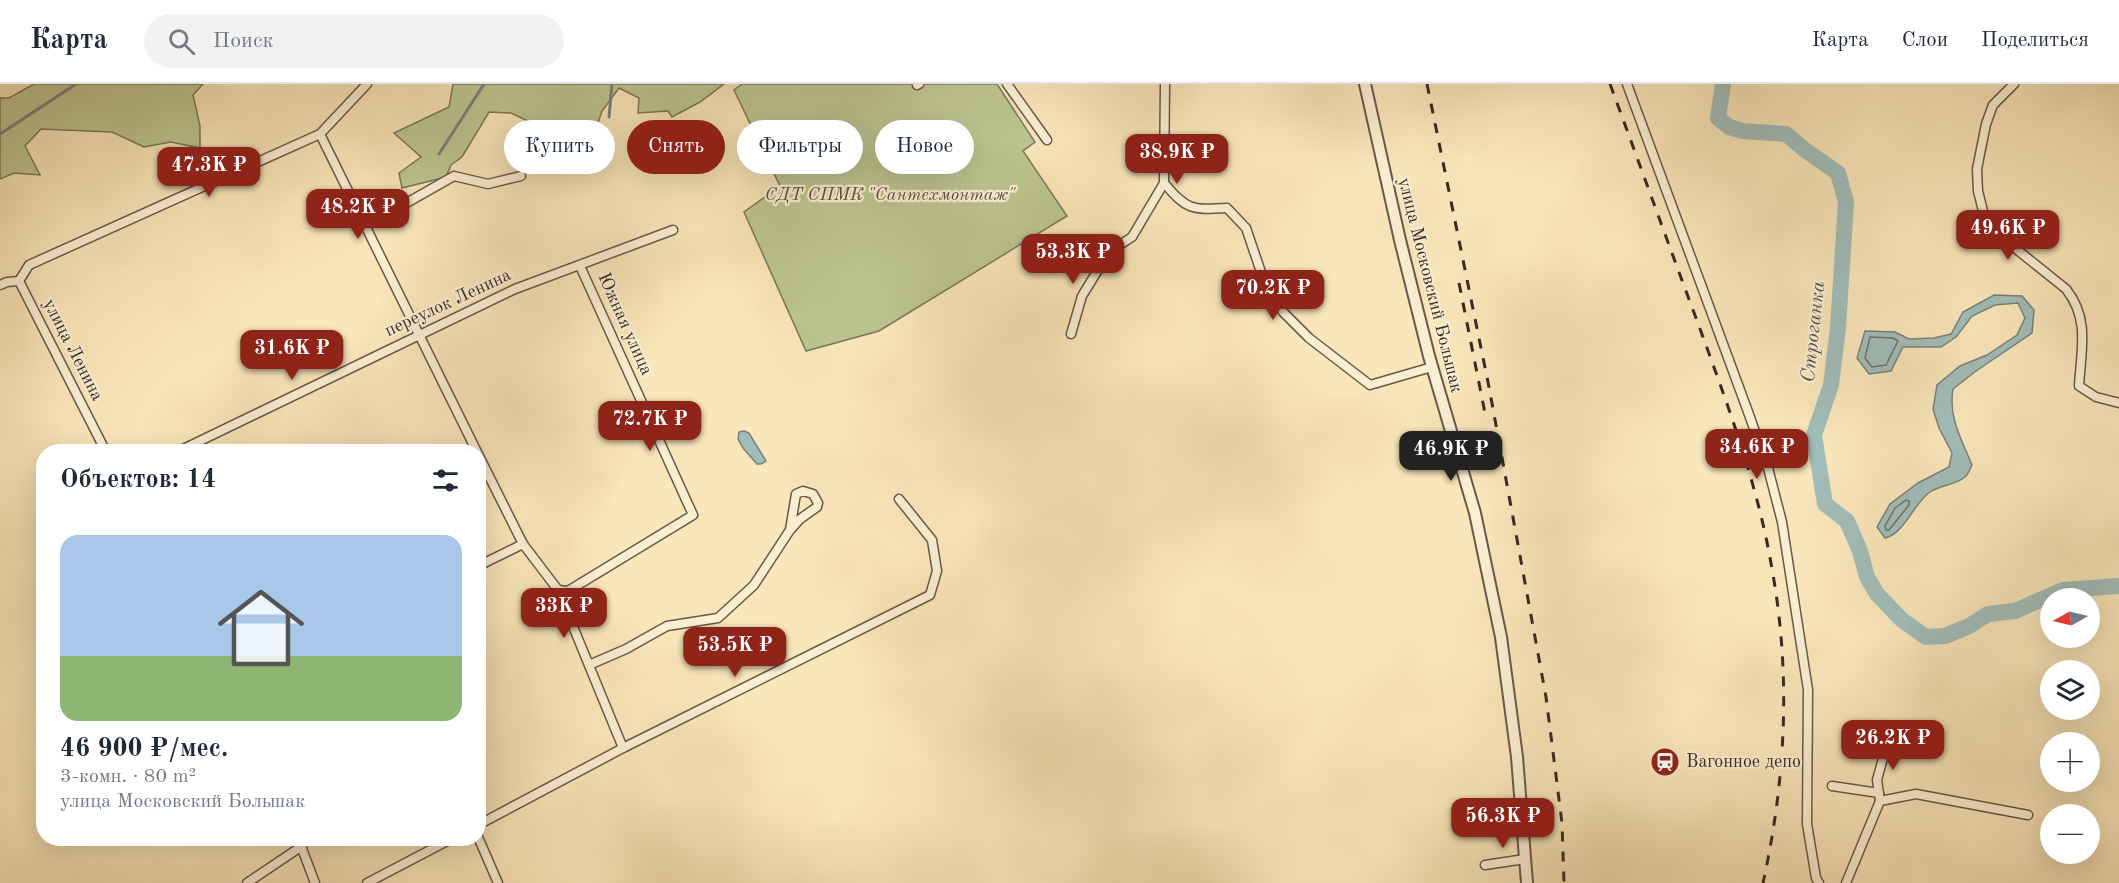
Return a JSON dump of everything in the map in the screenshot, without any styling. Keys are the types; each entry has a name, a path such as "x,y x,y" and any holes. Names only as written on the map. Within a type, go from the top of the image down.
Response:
{"street":[{"path":"0,285 19,281 29,265 320,134 367,84"},
{"path":"1006,84 1047,140"},
{"path":"1071,334 1082,296 1109,252 1132,237 1164,183 1165,84"},
{"name":"улица Московский Большак","path":"1365,84 1400,240 1432,367 1475,513 1500,637 1517,757 1527,883"},
{"path":"1627,84 1768,468 1782,522 1808,690 1807,824 1816,878 1819,883"},
{"path":"2013,84 1994,105 1980,146 1977,169 1978,191 1984,215 1995,232 2066,290 2073,299 2082,321 2079,386 2096,397 2119,403"},
{"path":"320,134 474,444"},
{"path":"366,226 454,176 488,184 521,176"},
{"path":"1164,183 1181,204 1200,210 1227,208 1246,228 1263,278 1282,312 1309,338 1370,385 1432,367"},
{"name":"переулок Ленина","path":"193,444 515,289 673,230"},
{"name":"Южная улица","path":"568,591 693,515 580,266"},
{"name":"улица Ленина","path":"19,281 102,444"},
{"path":"486,469 523,544 558,590 623,748"},
{"path":"589,665 626,649 667,626 718,618 754,585 790,530 800,519 817,507 818,503 813,494 803,491 796,494 790,530"},
{"path":"486,821 623,748 930,595 937,571 932,540 899,499"},
{"path":"486,562 523,544"},
{"path":"558,590 568,591 563,603"},
{"path":"1846,883 1880,797 1877,780 1888,740"},
{"path":"1832,786 1880,797 1916,794 2028,815"},
{"path":"248,883 295,846"},
{"path":"301,846 315,883"},
{"path":"367,883 438,846"},
{"path":"482,846 498,883"},
{"path":"1485,865 1525,859"}],"green space":[{"path":"34,84 203,84 193,95 200,126 200,148 171,142 144,147 112,132 41,129 25,146 40,175 14,173 0,179 0,98 9,98"},
{"path":"453,84 724,84 700,102 672,117 668,111 638,113 639,98 619,88 602,111 599,120 526,120 511,113 489,112 462,157 451,165 446,177 402,188 399,173 421,157 394,133 449,107"},
{"name":"СДТ СПМК \"Сантехмонтаж\"","path":"742,84 997,84 1035,142 1023,151 1067,216 879,331 806,351 744,212 780,186 774,174 863,174 863,120 748,120 734,90"}],"water":[{"path":"1994,295 2022,296 2034,310 2032,333 1953,389 1954,419 1972,465 1967,475 1961,480 1938,488 1924,497 1904,524 1885,538 1877,527 1890,504 1918,483 1949,467 1952,453 1939,428 1933,409 1937,385 1960,366 1987,355 2017,335 2025,318 2018,303 1995,305 1972,316 1956,337 1941,347 1903,347 1891,371 1869,374 1857,358 1865,331 1895,332 1909,339 1934,338 1951,334 1963,312"},
{"path":"739,432 749,433 766,461 757,464 743,448 738,439"}],"waterway":[{"path":"0,134 76,84"},
{"path":"439,154 484,84"},
{"path":"609,117 612,84"},
{"name":"Строганка","path":"1723,84 1718,118 1729,127 1743,131 1786,134 1838,173 1846,202 1838,328 1831,385 1814,435 1825,504 1847,521 1860,551 1867,577 1877,594 1902,620 1926,637 1945,636 1969,626 1988,614 2015,611 2063,590 2119,586"}],"railway":[{"path":"1427,84 1489,387 1546,697 1562,823 1564,883"},
{"path":"1610,84 1731,416 1759,507 1772,569 1782,647 1783,726 1777,805 1763,883"},
{"path":"1459,283 1486,418"}],"place":[{"name":"Вагонное депо","path":"1665,762"}]}
